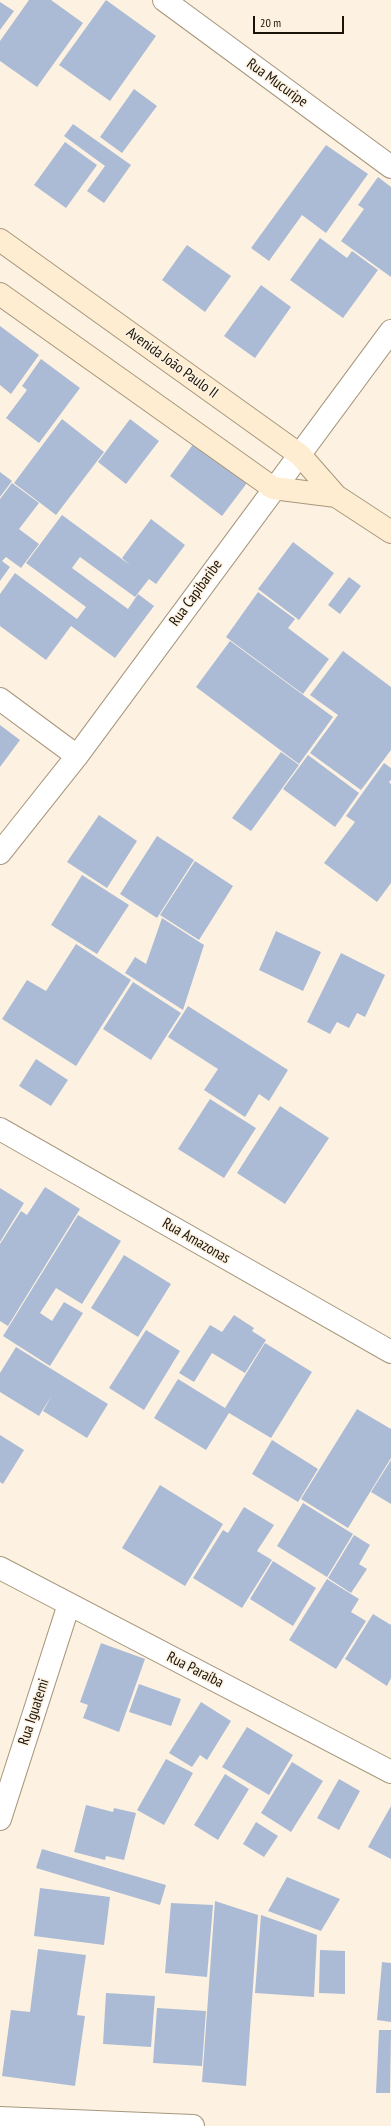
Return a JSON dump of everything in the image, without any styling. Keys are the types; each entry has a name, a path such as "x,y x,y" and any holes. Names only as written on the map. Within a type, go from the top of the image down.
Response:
{"main road":[{"name":"Avenida João Paulo II","path":"0,240 300,455 336,496 391,532"},
{"name":"Avenida João Paulo II","path":"0,294 273,488 336,496"}],"street":[{"name":"Rua Mucuripe","path":"164,0 391,167"},
{"name":"Rua Capibaribe","path":"0,853 77,756 273,488 300,455 391,331"},
{"path":"0,699 77,756"},
{"name":"Rua Amazonas","path":"0,1129 391,1352"},
{"name":"Rua Paraíba","path":"0,1568 391,1772"},
{"name":"Rua Iguatemi","path":"0,1819 69,1604"},
{"path":"0,2118 193,2126"}],"building":[{"path":"29,0 51,0 83,23 37,87 0,61 0,41"},
{"path":"106,0 156,36 110,101 59,65"},
{"path":"0,2 14,11 0,30"},
{"path":"134,89 157,106 122,153 100,137"},
{"path":"73,124 131,165 104,203 87,191 105,166 64,136"},
{"path":"65,142 97,165 66,208 34,185"},
{"path":"326,145 368,174 326,233 302,215 269,261 251,248"},
{"path":"378,177 391,187 391,277 341,241 364,209 358,205"},
{"path":"320,238 347,258 352,251 378,270 343,318 290,280"},
{"path":"187,245 231,276 205,312 162,280"},
{"path":"261,285 291,307 255,358 224,336"},
{"path":"0,326 39,355 11,394 0,385"},
{"path":"41,359 80,388 39,443 6,418 27,390 22,386"},
{"path":"62,419 104,452 56,515 14,483"},
{"path":"130,419 159,441 126,484 98,462"},
{"path":"194,443 247,483 222,516 170,476"},
{"path":"0,472 12,481 0,497"},
{"path":"12,483 39,503 19,529 39,544 21,568 6,557 2,561 10,567 0,581 0,499"},
{"path":"62,515 130,565 122,558 151,519 185,545 156,584 149,579 135,597 80,557 72,568 128,609 138,594 154,606 115,658 71,626 46,660 0,626 0,594 15,573 77,619 86,607 26,563"},
{"path":"293,542 334,573 299,620 258,589"},
{"path":"349,577 361,586 340,614 328,605"},
{"path":"258,592 295,619 288,628 329,659 303,694 226,637"},
{"path":"230,641 333,717 299,764 196,687"},
{"path":"343,651 391,687 391,750 361,790 310,753 338,715 310,695"},
{"path":"0,725 20,740 0,767"},
{"path":"281,752 299,765 251,831 232,818"},
{"path":"308,755 359,793 335,827 283,789"},
{"path":"384,763 391,768 391,780 389,782 391,784 391,883 377,902 324,863 355,822 346,816"},
{"path":"99,815 137,841 107,888 67,862"},
{"path":"157,836 194,860 157,918 120,894"},
{"path":"195,861 233,886 199,940 160,915"},
{"path":"82,875 129,905 97,954 51,925"},
{"path":"162,918 204,945 183,1010 125,973 135,957 146,964"},
{"path":"276,931 321,952 303,991 259,970"},
{"path":"76,944 131,980 76,1066 2,1019 27,980 46,991"},
{"path":"341,953 385,975 365,1017 357,1013 349,1028 337,1022 330,1034 307,1022"},
{"path":"133,982 181,1013 151,1060 103,1029"},
{"path":"188,1006 288,1070 269,1101 259,1094 245,1117 204,1090 218,1069 168,1037"},
{"path":"36,1059 68,1080 51,1106 19,1086"},
{"path":"210,1099 256,1128 224,1178 178,1149"},
{"path":"280,1106 329,1138 285,1204 237,1173"},
{"path":"45,1187 80,1209 8,1326 0,1321 0,1244 21,1211 27,1215"},
{"path":"0,1188 24,1203 0,1242"},
{"path":"78,1215 121,1241 82,1304 56,1288 40,1313 52,1321 64,1302 83,1313 50,1366 3,1336"},
{"path":"124,1255 171,1284 138,1337 91,1308"},
{"path":"234,1315 254,1328 252,1331 266,1340 245,1373 212,1353 194,1382 179,1373 210,1325 222,1332"},
{"path":"146,1330 180,1351 144,1410 109,1388"},
{"path":"265,1343 312,1372 271,1438 229,1413 206,1450 154,1418 178,1379 225,1408"},
{"path":"16,1347 108,1404 87,1438 43,1411 52,1395 39,1416 0,1392 0,1373"},
{"path":"357,1409 391,1429 391,1458 348,1528 301,1499"},
{"path":"0,1435 24,1450 3,1484 0,1482"},
{"path":"272,1440 318,1469 298,1502 252,1474"},
{"path":"391,1460 391,1504 371,1492"},
{"path":"160,1485 223,1524 185,1586 122,1548"},
{"path":"303,1503 353,1534 327,1577 277,1546"},
{"path":"244,1507 274,1525 257,1551 272,1560 242,1608 193,1578 223,1530 228,1533"},
{"path":"354,1535 370,1545 359,1564 367,1569 351,1593 328,1578"},
{"path":"273,1561 316,1588 293,1626 250,1599"},
{"path":"327,1579 359,1599 351,1612 366,1621 336,1669 289,1640"},
{"path":"373,1614 391,1625 391,1678 387,1686 345,1659"},
{"path":"101,1643 145,1659 119,1732 83,1718 88,1705 80,1702"},
{"path":"139,1684 181,1699 171,1726 129,1712"},
{"path":"201,1702 231,1721 207,1760 200,1755 192,1767 169,1753"},
{"path":"247,1727 293,1755 269,1795 222,1767"},
{"path":"166,1759 193,1773 164,1825 137,1810"},
{"path":"292,1762 323,1781 291,1832 261,1813"},
{"path":"225,1774 249,1789 218,1840 194,1825"},
{"path":"339,1779 360,1791 339,1830 317,1818"},
{"path":"86,1805 113,1812 114,1808 136,1813 124,1860 106,1856 105,1860 74,1852"},
{"path":"391,1806 391,1859 368,1847"},
{"path":"256,1822 278,1836 264,1857 243,1844"},
{"path":"42,1849 166,1885 160,1905 36,1868"},
{"path":"287,1877 340,1899 321,1931 268,1911"},
{"path":"40,1888 110,1897 104,1945 34,1936"},
{"path":"215,1901 258,1915 246,2086 202,2082"},
{"path":"171,1903 213,1905 207,1977 165,1973"},
{"path":"261,1915 317,1935 314,1997 255,1993"},
{"path":"38,1949 86,1955 77,2015 85,2016 75,2086 2,2076 11,2010 30,2012"},
{"path":"320,1950 345,1951 345,1994 319,1993"},
{"path":"382,1962 391,1963 391,2022 377,2020"},
{"path":"106,1993 155,1996 151,2047 103,2044"},
{"path":"157,2008 206,2011 202,2066 153,2063"},
{"path":"379,2030 391,2030 390,2093 376,2093"}]}
